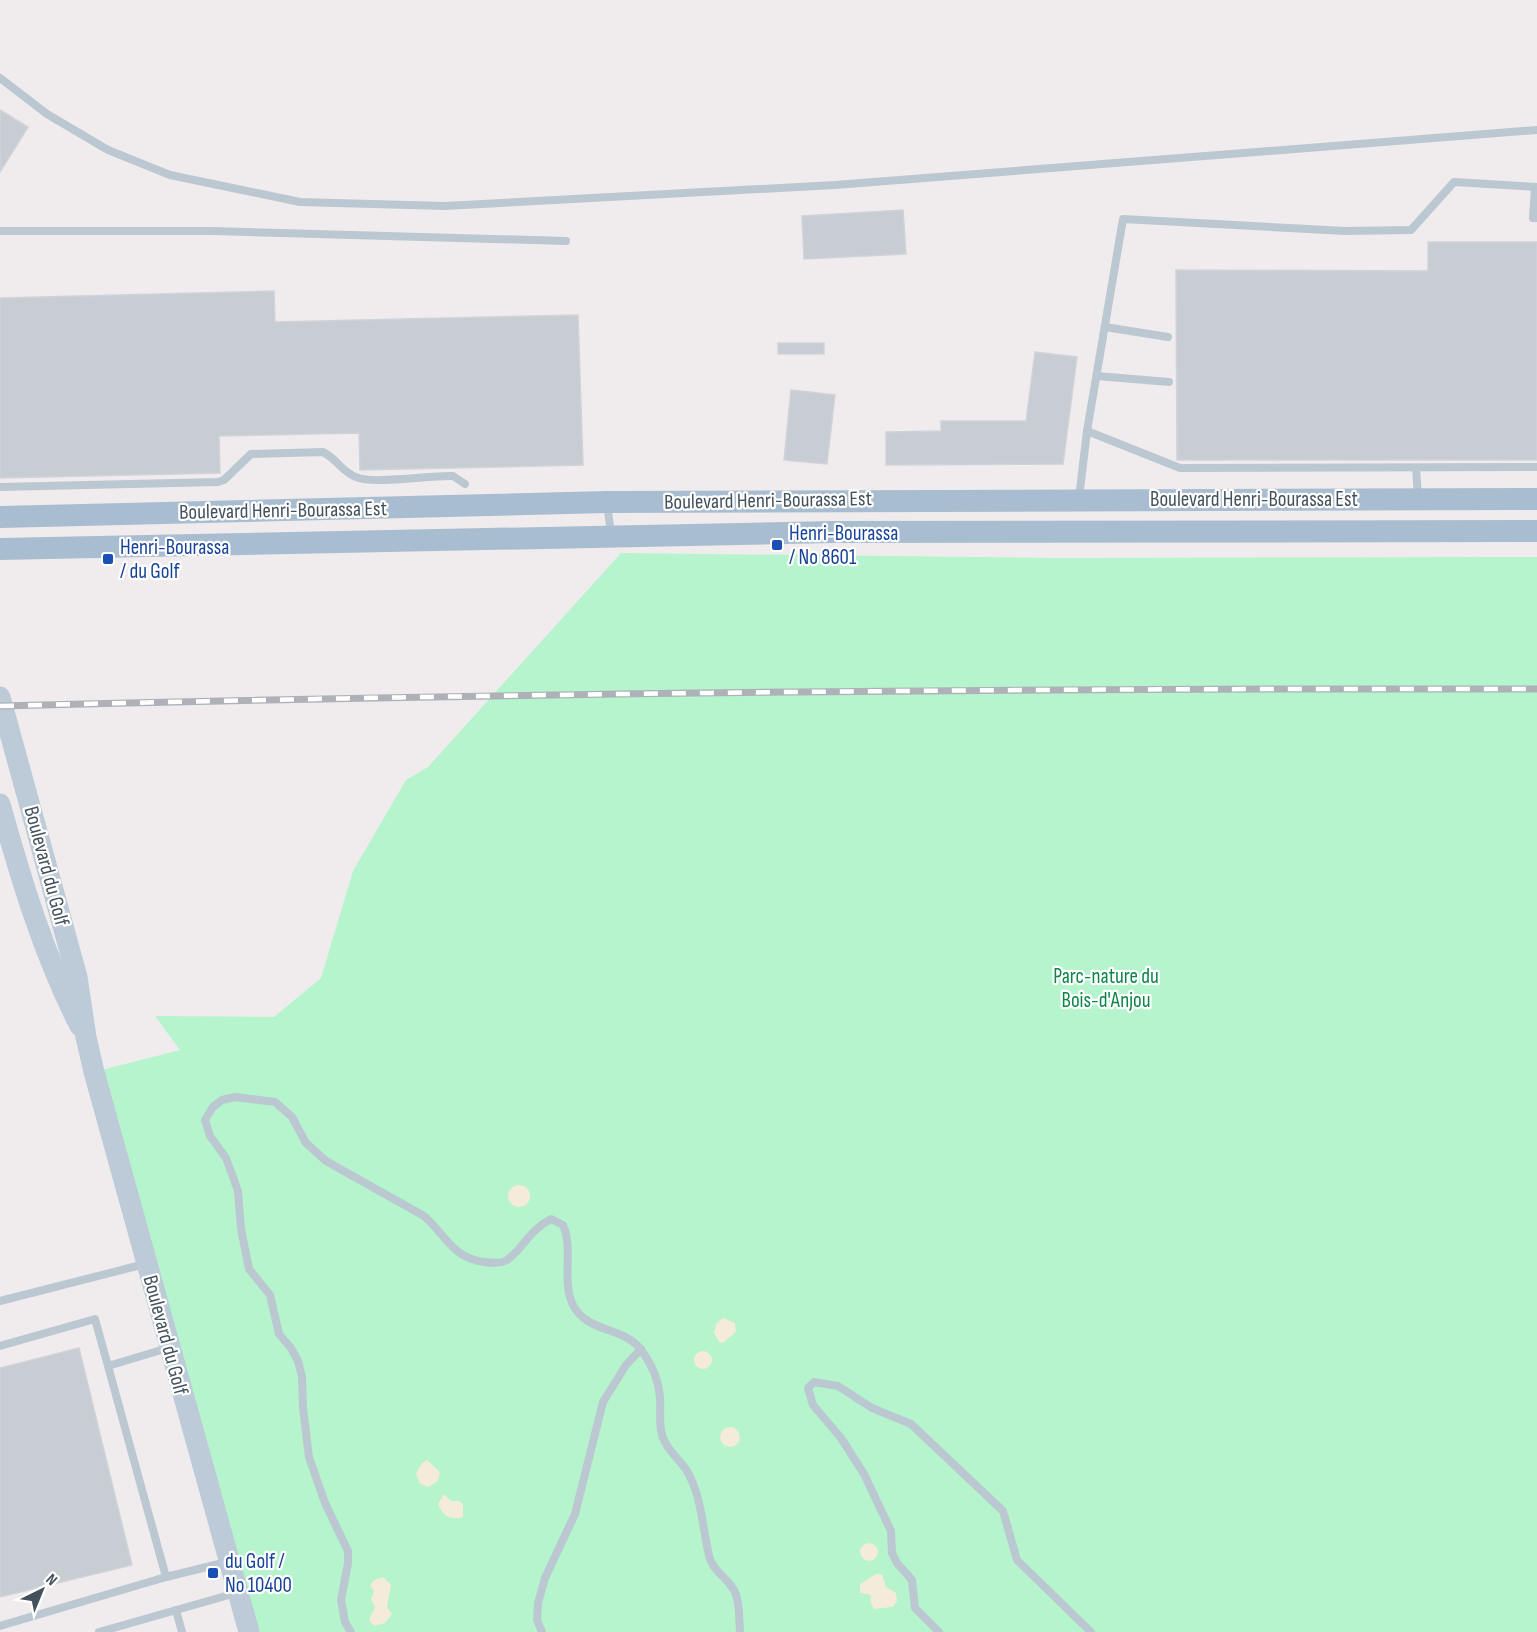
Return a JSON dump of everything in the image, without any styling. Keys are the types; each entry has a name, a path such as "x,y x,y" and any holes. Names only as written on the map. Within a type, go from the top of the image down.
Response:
{"main road":[{"name":"Boulevard Henri-Bourassa Est","path":"0,517 607,502 1052,504 1079,499 1537,499"},
{"name":"Boulevard Henri-Bourassa Est","path":"0,549 1053,527 1537,531"}],"street":[{"name":"Boulevard du Golf","path":"0,697 77,977 86,1037 249,1632"},
{"name":"Boulevard du Golf","path":"0,804 14,854 60,985 86,1037"}],"lane":[{"path":"0,78 47,114 108,150 170,175 300,202 445,206 835,185 1537,130"},
{"path":"1079,499 1087,431 1123,219 1345,231 1411,230 1454,182 1536,187 1533,218 1537,218"},
{"path":"0,231 214,231 566,242"},
{"path":"1105,327 1168,338"},
{"path":"1097,376 1169,382"},
{"path":"1087,431 1180,468 1537,467"},
{"path":"0,487 218,482 224,480 251,454 323,452 332,456 349,473 363,480 453,476 465,484"},
{"path":"1416,468 1418,499"},
{"path":"607,502 612,535"},
{"path":"351,1632 343,1611 341,1592 348,1563 348,1551 326,1503 309,1457 300,1369 291,1348 279,1334 270,1295 249,1269 241,1229 238,1191 226,1158 214,1144 205,1120 213,1107 222,1100 235,1097 275,1102 292,1117 306,1143 326,1161 424,1216 437,1227 450,1247 472,1261 496,1263 506,1261 530,1232 540,1224 551,1219 563,1225 568,1236 569,1288 577,1313 602,1330 628,1338 641,1349 659,1384 661,1431 664,1441 687,1471 692,1483 701,1508 711,1562 735,1591 740,1632"},
{"path":"0,1301 147,1264"},
{"path":"0,1346 95,1319 166,1577"},
{"path":"108,1366 170,1347"},
{"path":"542,1632 537,1620 540,1594 545,1578 575,1514 603,1402 621,1371 641,1349"},
{"path":"939,1632 915,1608 912,1580 897,1563 892,1553 891,1531 864,1474 840,1438 813,1405 808,1388 814,1383 838,1386 872,1408 911,1424 1003,1511 1017,1560 1091,1632"},
{"path":"0,1626 166,1577 229,1562"},
{"path":"99,1632 238,1592"},
{"path":"176,1610 182,1632"}],"green space":[{"name":"Parc-nature du Bois-d'Anjou","path":"621,553 1057,558 1537,557 1537,1632 249,1632 94,1072 180,1050 155,1016 274,1017 321,978 353,871 406,780 428,767"}],"sand":[{"path":"519,1185 527,1188 530,1196 527,1204 519,1207 511,1204 508,1196 511,1188"},
{"path":"723,1318 735,1323 736,1332 723,1343 719,1342 714,1333 716,1324"},
{"path":"699,1351 707,1351 712,1356 710,1367 699,1369 694,1364 694,1356"},
{"path":"726,1427 734,1427 740,1433 740,1441 734,1447 726,1447 720,1441 720,1433"},
{"path":"427,1460 440,1472 438,1481 428,1487 420,1484 416,1474 421,1464"},
{"path":"444,1494 451,1501 459,1501 463,1504 463,1517 450,1518 442,1511 438,1504"},
{"path":"869,1543 875,1546 878,1552 875,1558 869,1561 863,1558 860,1552 863,1546"},
{"path":"876,1574 882,1574 886,1587 896,1593 897,1601 893,1607 874,1609 870,1601 871,1595 860,1593 860,1584"},
{"path":"383,1577 391,1585 387,1607 392,1614 385,1623 374,1626 369,1620 375,1607 371,1600 374,1591 370,1586 374,1580"}],"building":[{"path":"0,110 28,127 0,172"},
{"path":"903,210 906,254 804,259 802,216"},
{"path":"1428,242 1537,242 1537,460 1177,460 1176,270 1428,271"},
{"path":"274,291 275,322 578,315 583,465 360,470 359,433 219,436 220,473 0,478 0,298"},
{"path":"778,343 824,343 824,354 778,354"},
{"path":"1035,352 1077,357 1063,464 886,465 886,432 941,431 941,421 1026,421"},
{"path":"791,390 835,395 827,464 784,460"},
{"path":"79,1348 132,1565 0,1597 0,1368"}],"railway":[{"path":"0,706 768,692 1537,689"}],"place":[{"name":"Henri-Bourassa / No 8601","path":"777,545"},
{"name":"Henri-Bourassa / du Golf","path":"108,559"},
{"name":"du Golf / No 10400","path":"213,1573"}]}
